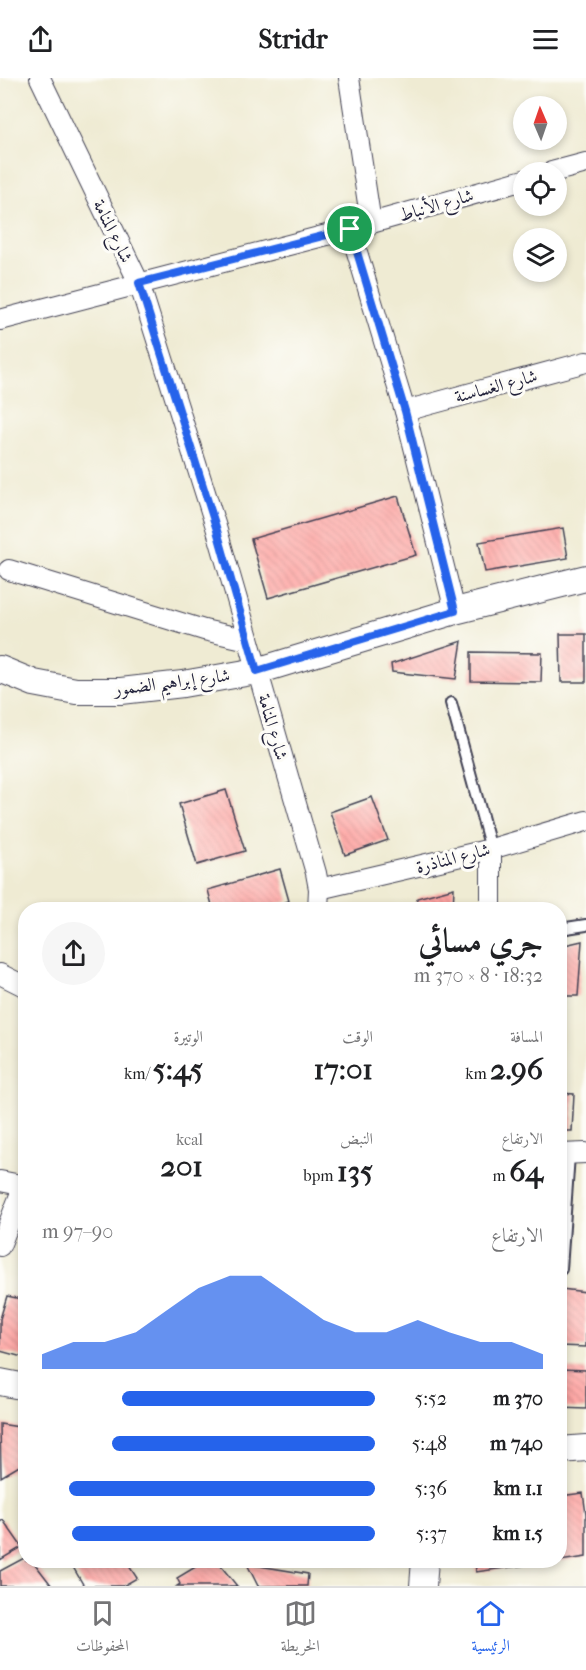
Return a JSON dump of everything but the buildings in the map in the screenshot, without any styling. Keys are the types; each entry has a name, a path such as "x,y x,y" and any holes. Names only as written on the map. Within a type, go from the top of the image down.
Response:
{"street":[{"name":"شارع المنامة","path":"40,78 139,283 216,527 316,873 319,899"},
{"path":"349,78 371,223"},
{"path":"567,168 586,163"},
{"name":"شارع الأنباط","path":"0,320 350,229 513,183"},
{"path":"350,229 405,411 455,611"},
{"name":"شارع الغساسنة","path":"405,411 586,362"},
{"path":"9,570 204,630 248,640"},
{"name":"شارع إبراهيم الضمور","path":"0,669 34,683 76,691 121,691 172,685 257,671 455,611 586,578"},
{"name":"شارع المناذرة","path":"319,899 586,822"},
{"path":"491,849 491,902"},
{"path":"0,974 18,983"},
{"path":"0,1181 18,1183"},
{"path":"0,1246 18,1201"},
{"path":"0,1382 18,1386"},
{"path":"567,1449 586,1448"}],"lane":[{"path":"451,703 491,849"},
{"path":"567,928 586,925"},
{"path":"567,1206 572,1154"}],"route":[{"path":"350,229 405,411 455,611 257,671 216,527 139,283 350,229"}]}
